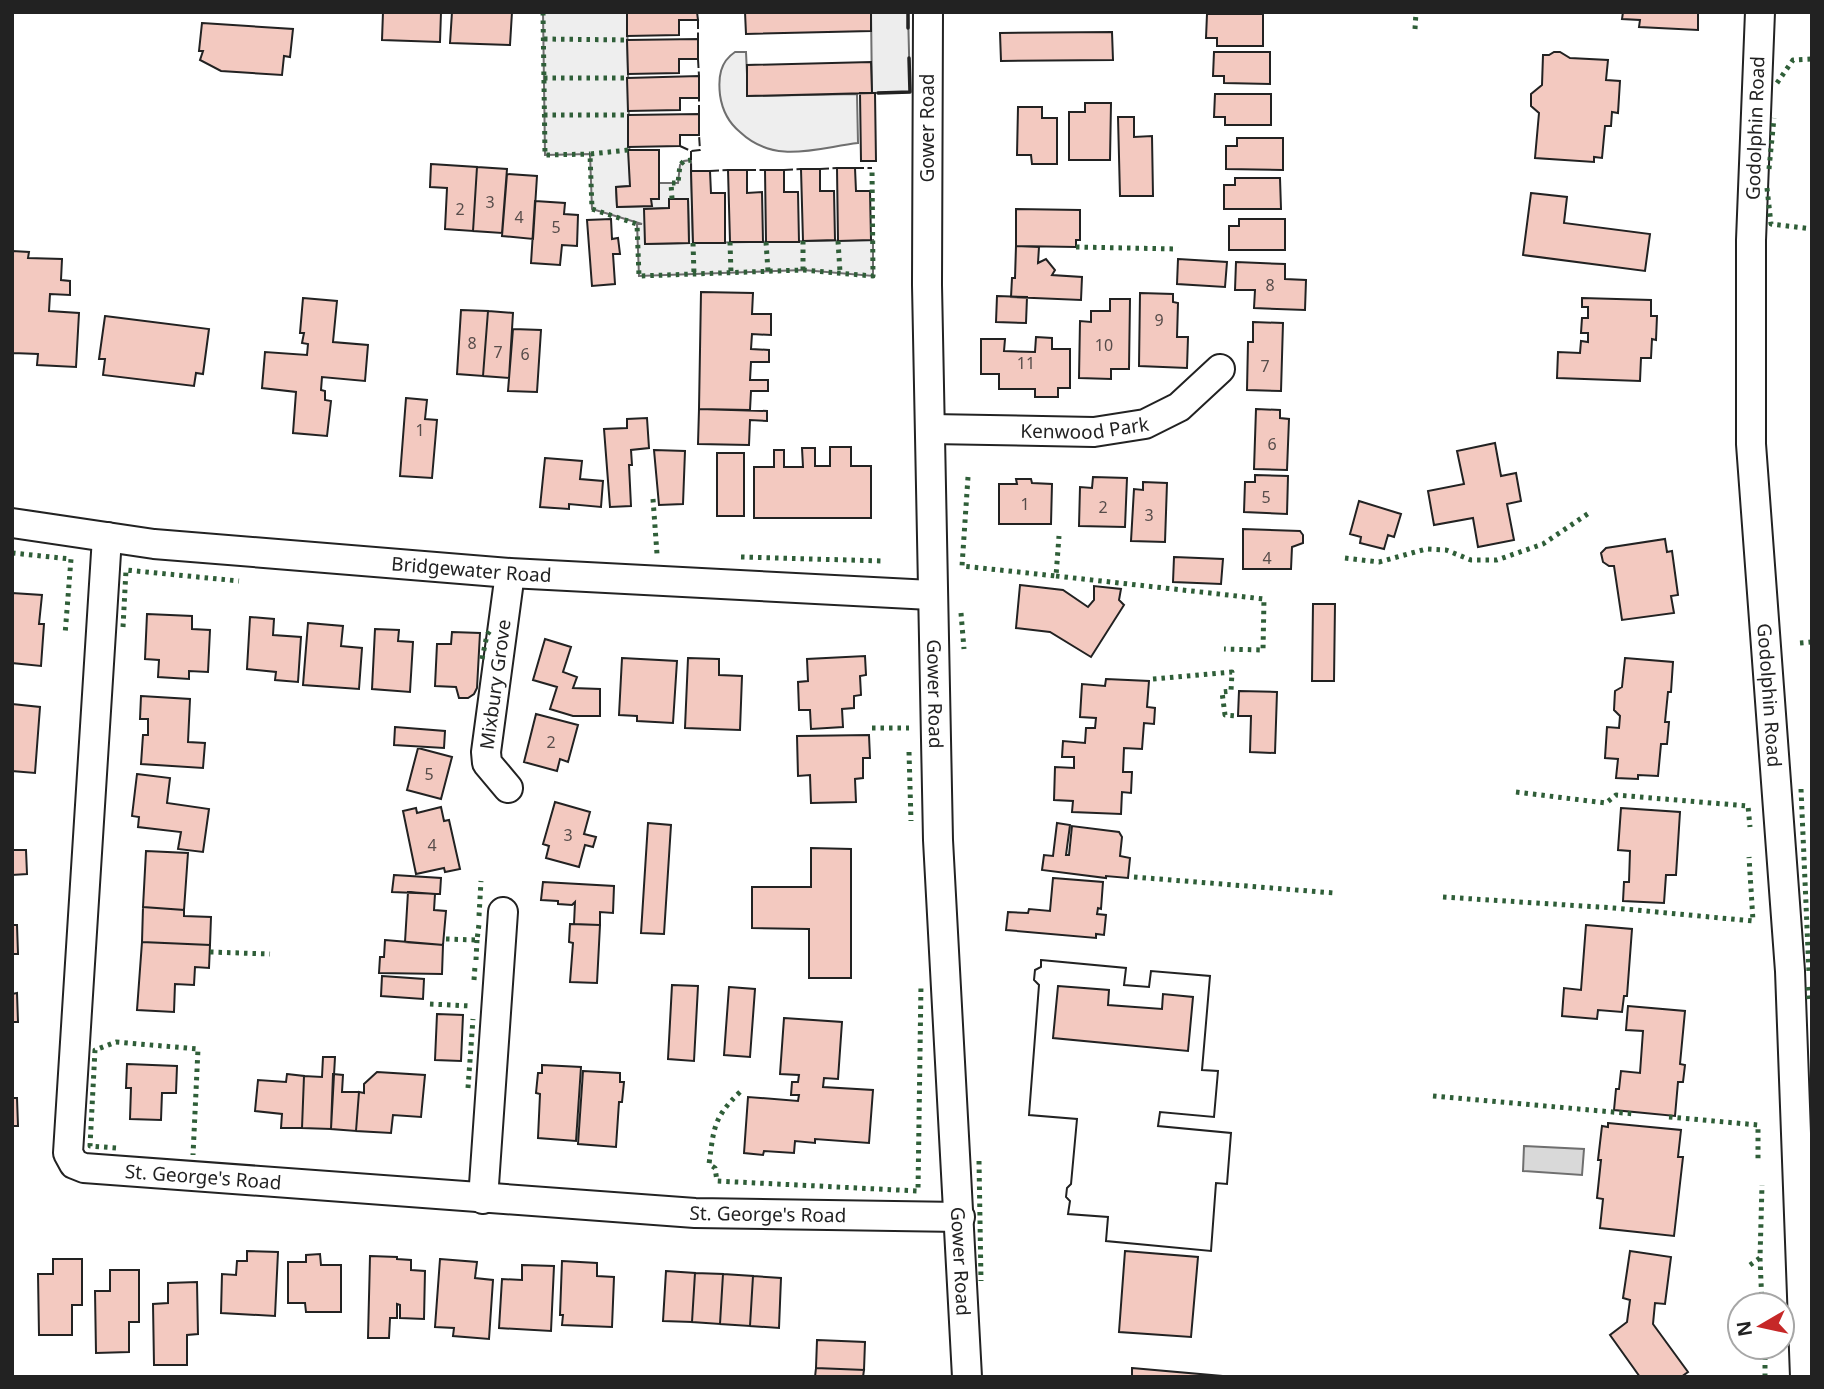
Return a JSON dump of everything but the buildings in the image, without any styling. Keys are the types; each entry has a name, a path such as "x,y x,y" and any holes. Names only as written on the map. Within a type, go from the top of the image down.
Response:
{"street":[{"name":"Gower Road","path":"928,12 927,285 938,840 967,1377"},
{"name":"Godolphin Road","path":"1760,12 1751,240 1751,444 1790,971 1805,1377"},
{"name":"Kenwood Park","path":"931,429 1094,432 1145,424 1179,407 1220,369"},
{"name":"Bridgewater Road","path":"12,523 154,544 510,573 932,595"},
{"name":"St. George's Road","path":"107,537 68,1153 74,1164 84,1168 695,1213 960,1217"},
{"name":"Mixbury Grove","path":"508,788 487,764 486,752 510,573"},
{"path":"483,1199 503,912"}],"shaded area":[{"path":"543,12 627,12 630,186 616,187 617,207 651,206 651,199 659,199 659,183 678,183 680,165 691,160 693,243 873,240 873,276 803,270 639,276 637,224 642,224 592,209 590,154 545,155","holes":["669,199 688,199 689,243 646,244 645,209 669,208"]},
{"path":"871,12 908,12 910,92 872,93"},
{"path":"735,52 746,52 748,96 857,94 858,143 796,152 767,148 753,142 733,124 721,100 721,70 726,60"},
{"path":"1524,1146 1584,1149 1582,1175 1523,1171"}],"hedge":[{"path":"543,12 545,155 590,154"},
{"path":"1415,29 1416,12"},
{"path":"544,39 627,40"},
{"path":"1777,83 1793,60 1812,59"},
{"path":"544,78 627,78"},
{"path":"544,115 628,115"},
{"path":"1769,169 1774,118"},
{"path":"628,150 590,154 592,209 637,224 639,276 803,270 873,276 872,168"},
{"path":"672,199 671,183 678,183 680,165 691,160"},
{"path":"1767,188 1771,224 1812,229"},
{"path":"803,241 803,270"},
{"path":"838,241 840,272"},
{"path":"730,242 731,273"},
{"path":"766,242 768,271"},
{"path":"693,243 694,274"},
{"path":"1076,247 1178,249"},
{"path":"968,477 962,566 1056,576 1059,536"},
{"path":"653,499 657,554"},
{"path":"1345,558 1379,562 1426,549 1446,550 1471,560 1497,560 1543,544 1589,513"},
{"path":"12,553 71,559 65,635"},
{"path":"741,557 884,561"},
{"path":"123,627 126,570 239,581"},
{"path":"1056,576 1264,599 1263,650 1224,649"},
{"path":"961,613 964,649"},
{"path":"482,659 487,635 491,629"},
{"path":"1800,643 1812,642"},
{"path":"1153,679 1232,672 1231,691 1222,692 1225,715 1238,716"},
{"path":"872,728 909,728"},
{"path":"909,752 911,821"},
{"path":"1801,789 1809,973"},
{"path":"1516,792 1606,803 1616,795 1748,806 1750,827"},
{"path":"1443,897 1614,908 1753,921 1749,857"},
{"path":"1134,877 1334,893"},
{"path":"479,916 481,881"},
{"path":"446,939 477,940 479,924"},
{"path":"476,960 477,940"},
{"path":"210,952 270,954"},
{"path":"474,980 475,966"},
{"path":"740,1092 724,1109 716,1124 709,1164 715,1168 717,1181 918,1191 921,984"},
{"path":"1808,987 1809,1000 1812,1000"},
{"path":"430,1004 471,1006"},
{"path":"468,1088 473,1019"},
{"path":"116,1148 90,1146 95,1050 116,1042 198,1049 193,1155"},
{"path":"1433,1096 1635,1114"},
{"path":"1669,1117 1758,1125 1758,1160"},
{"path":"979,1161 981,1281"},
{"path":"1750,1265 1760,1258 1762,1185"},
{"path":"1760,1258 1761,1291"},
{"path":"1765,1361 1765,1377"}],"fence":[{"path":"698,20 698,39"},
{"path":"698,59 699,76"},
{"path":"699,98 699,114"},
{"path":"680,146 691,151 700,150 699,135"},
{"path":"691,151 691,171"},
{"path":"820,169 837,168"},
{"path":"855,168 872,168"},
{"path":"784,170 801,169"},
{"path":"710,171 728,170"},
{"path":"747,170 765,170"}],"wall":[{"path":"908,12 908,28"},
{"path":"878,93 910,92 909,58"}]}
